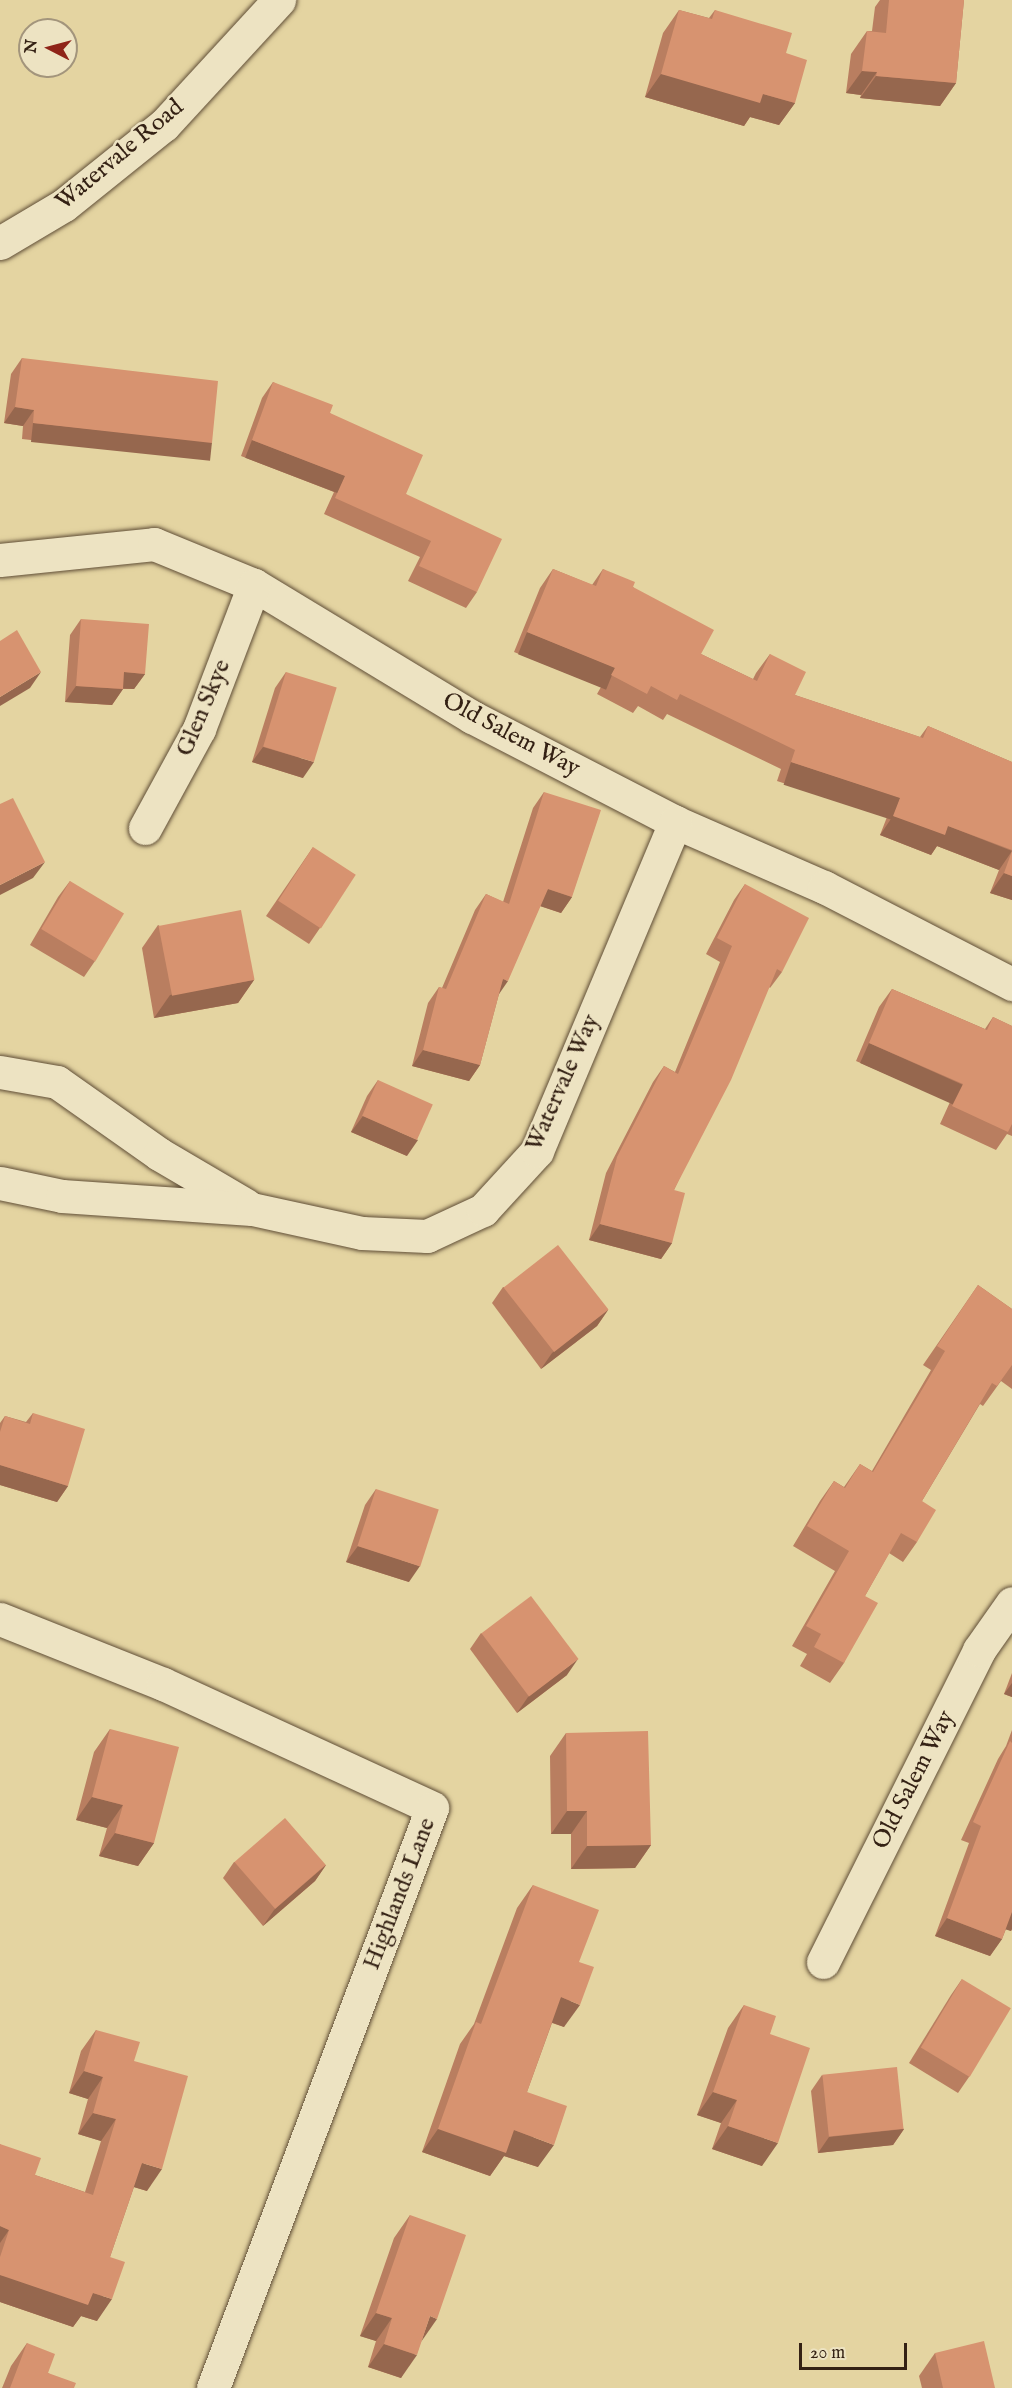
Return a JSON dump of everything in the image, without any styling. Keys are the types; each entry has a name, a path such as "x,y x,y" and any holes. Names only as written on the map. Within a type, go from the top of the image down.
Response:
{"street":[{"name":"Watervale Road","path":"0,243 64,205 164,125 279,0"},
{"name":"Old Salem Way","path":"0,560 154,544 254,585 472,717 675,822 824,887 1012,984"},
{"name":"Glen Skye","path":"145,828 199,729 254,585"},
{"name":"Watervale Way","path":"0,1183 62,1196 252,1209 362,1233 427,1236 483,1210 537,1151 675,822"},
{"name":"Watervale Way","path":"0,1072 57,1082 159,1154 252,1209"},
{"name":"Old Salem Way","path":"823,1962 979,1650 1012,1603"},
{"name":"Highlands Lane","path":"0,1619 163,1684 432,1808 213,2388"}],"building":[{"path":"889,0 964,0 956,83 876,76 877,72 862,71 867,31 886,33"},
{"path":"679,10 712,19 715,10 792,33 786,53 807,60 795,103 763,94 760,103 661,74"},
{"path":"22,358 218,381 212,443 33,423 34,410 15,407"},
{"path":"273,382 333,405 330,413 423,455 406,494 502,539 477,592 419,566 431,541 335,498 345,476 252,440"},
{"path":"553,569 596,586 603,569 635,582 633,587 714,630 701,654 757,681 770,654 806,672 795,695 923,738 928,726 1012,762 1012,850 948,826 945,835 893,816 900,798 791,762 795,750 680,694 677,700 651,686 647,694 611,675 615,668 527,632"},
{"path":"81,619 149,624 145,674 124,672 123,689 76,686"},
{"path":"17,630 41,672 0,697 0,641"},
{"path":"286,672 337,687 314,762 263,747"},
{"path":"544,792 601,810 572,897 548,889 508,981 503,979 480,1065 423,1050 439,987 446,989 486,894 509,904"},
{"path":"13,798 45,862 0,885 0,804"},
{"path":"313,847 356,875 321,928 278,901"},
{"path":"1012,851 1012,876 1004,873"},
{"path":"70,881 124,913 95,961 41,929"},
{"path":"745,884 809,918 782,972 777,969 731,1080 674,1190 685,1193 672,1243 600,1224 617,1157 664,1066 678,1074 732,946 717,938"},
{"path":"241,910 255,980 172,996 159,926"},
{"path":"892,989 987,1030 993,1017 1012,1026 1012,1124 1008,1132 952,1106 963,1084 869,1043"},
{"path":"378,1080 433,1104 417,1140 362,1116"},
{"path":"558,1245 608,1310 554,1352 504,1287"},
{"path":"978,1285 1012,1309 1012,1365 997,1386 992,1383 922,1501 936,1510 917,1542 901,1533 865,1596 878,1603 844,1663 814,1647 821,1634 806,1626 849,1551 807,1526 834,1481 845,1488 860,1464 873,1472 945,1351 937,1346"},
{"path":"33,1413 85,1429 68,1486 0,1465 0,1432 5,1416 30,1424"},
{"path":"376,1489 439,1509 420,1566 357,1546"},
{"path":"531,1596 579,1659 529,1696 481,1633"},
{"path":"110,1729 179,1747 154,1843 115,1833 123,1805 92,1797"},
{"path":"648,1731 651,1845 587,1846 587,1811 567,1811 566,1733"},
{"path":"1010,1741 1012,1743 1012,1912 1002,1939 947,1918 981,1826 973,1822"},
{"path":"285,1818 326,1865 275,1909 234,1862"},
{"path":"533,1885 599,1910 579,1962 594,1967 580,2005 561,1997 527,2092 567,2106 554,2145 514,2130 506,2153 438,2129 476,2022 481,2024"},
{"path":"962,1979 1011,2008 970,2077 921,2048"},
{"path":"744,2005 776,2016 770,2034 810,2048 778,2143 728,2126 737,2100 713,2092"},
{"path":"96,2030 140,2042 134,2061 188,2076 162,2169 142,2163 110,2257 125,2262 112,2299 93,2293 88,2305 0,2275 0,2257 9,2230 0,2226 0,2144 41,2158 35,2175 93,2195 116,2119 93,2113 103,2077 84,2071"},
{"path":"897,2067 903,2129 829,2136 822,2075"},
{"path":"410,2215 466,2235 437,2319 430,2316 417,2355 384,2344 392,2318 376,2313"},
{"path":"984,2341 995,2388 943,2388 935,2353"},
{"path":"27,2343 55,2354 48,2373 76,2383 74,2388 10,2388"}]}
